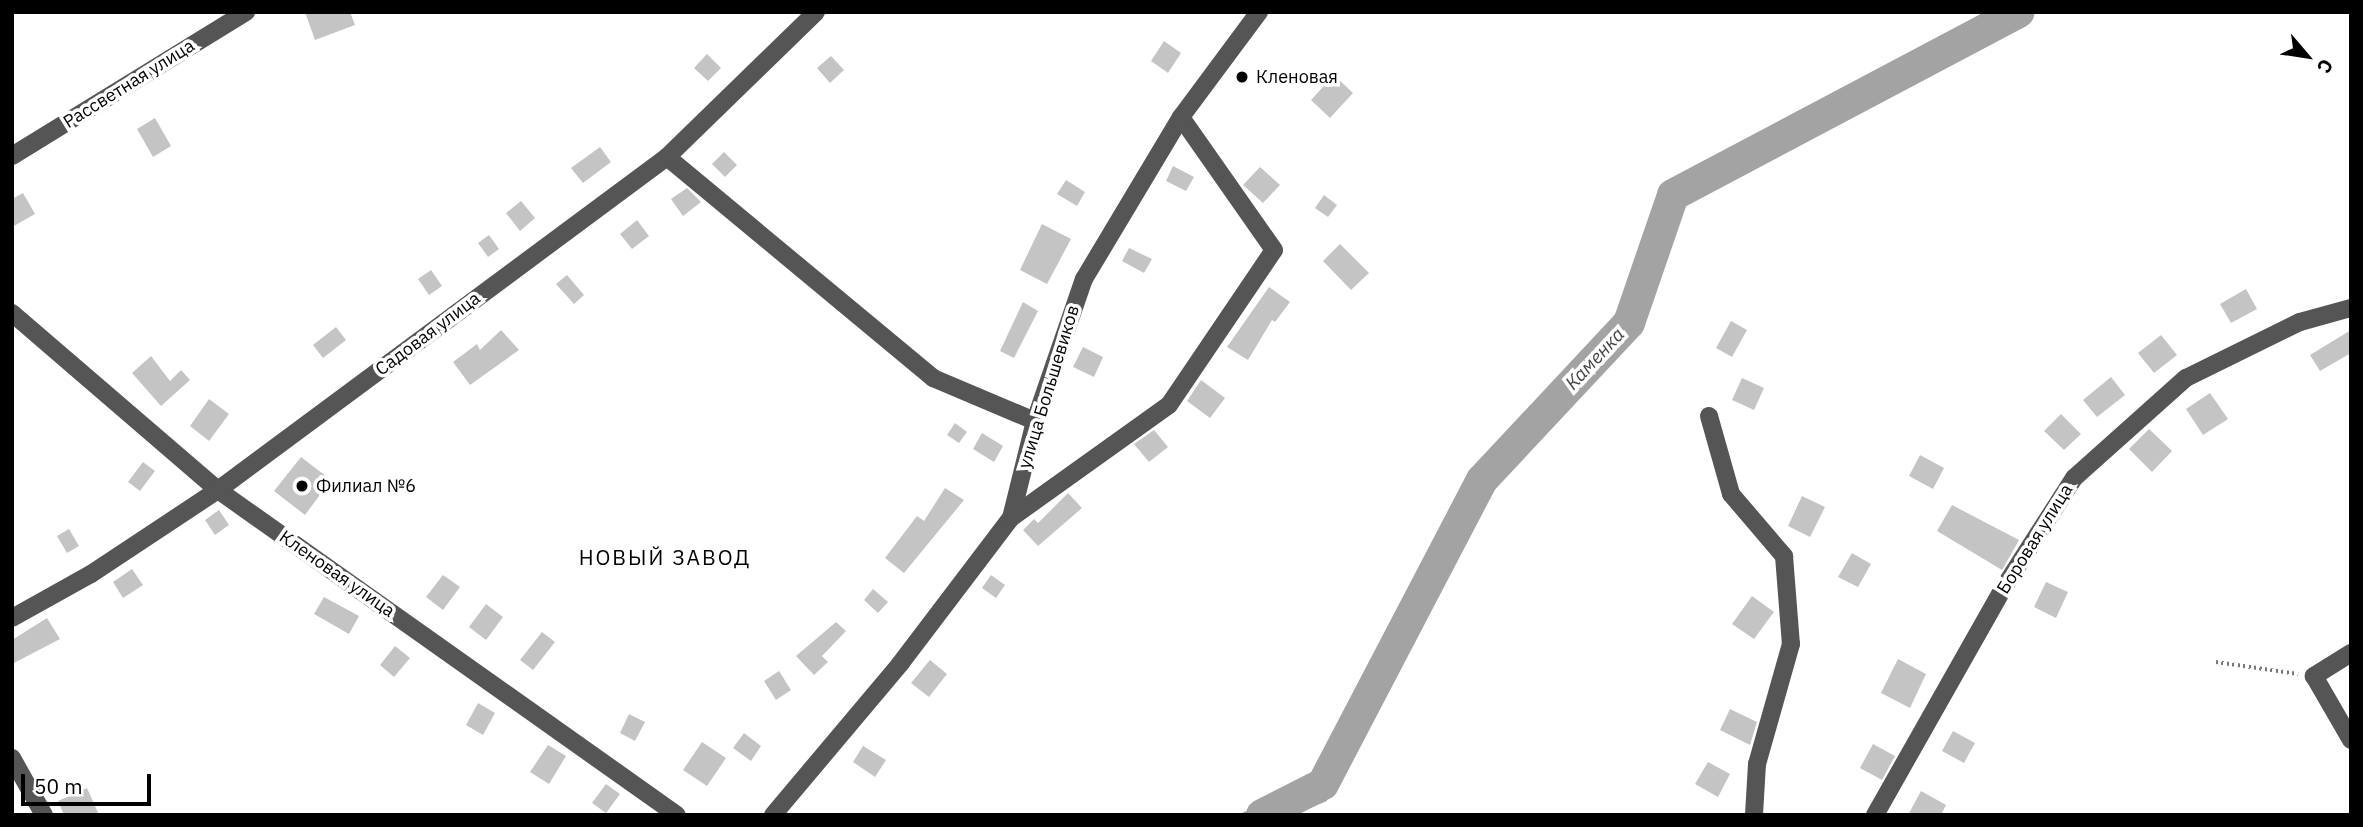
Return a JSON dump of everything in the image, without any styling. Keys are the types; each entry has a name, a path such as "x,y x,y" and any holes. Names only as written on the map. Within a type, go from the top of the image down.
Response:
{"street":[{"name":"Рассветная улица","path":"12,156 246,12"},
{"name":"Садовая улица","path":"12,618 91,574 218,490 667,157 816,12"},
{"name":"улица Большевиков","path":"773,815 900,664 1010,518 1035,421 1084,279 1181,117 1259,12"},
{"path":"1010,518 1169,405 1274,250 1181,117"},
{"path":"667,157 933,378 1035,421"},
{"name":"Боровая улица","path":"1875,815 2004,587 2074,478 2186,378 2300,321 2351,308"},
{"name":"Кленовая улица","path":"12,313 218,490 677,815"},
{"path":"1709,416 1731,494 1784,556 1791,644 1758,764 1754,815"},
{"path":"2351,653 2314,676 2351,740"},
{"path":"12,758 44,815"}],"path":[{"path":"2216,662 2314,676"}],"shaded area":[{"path":"1307,774 1323,784 1327,801 1293,815 1237,815 1283,796"}],"building":[{"path":"305,12 350,12 355,25 315,40"},
{"path":"1164,41 1181,53 1168,73 1151,61"},
{"path":"707,54 721,68 708,81 694,68"},
{"path":"831,56 844,70 830,83 817,68"},
{"path":"1334,75 1353,93 1330,118 1311,100"},
{"path":"155,118 171,146 153,157 137,129"},
{"path":"600,147 611,162 583,183 571,168"},
{"path":"724,152 737,165 725,177 712,164"},
{"path":"1173,166 1194,177 1186,191 1166,181"},
{"path":"1260,167 1280,185 1263,203 1243,185"},
{"path":"1066,180 1085,192 1077,206 1057,194"},
{"path":"687,188 701,202 683,216 671,199"},
{"path":"23,193 35,214 12,227 12,199"},
{"path":"1324,195 1337,205 1328,217 1315,208"},
{"path":"521,201 535,218 520,231 506,213"},
{"path":"637,220 649,236 632,249 620,234"},
{"path":"1042,224 1071,239 1047,284 1020,270"},
{"path":"489,235 499,249 488,257 478,243"},
{"path":"1340,244 1369,273 1351,290 1323,261"},
{"path":"1129,248 1152,259 1144,273 1122,261"},
{"path":"431,270 442,286 429,295 418,279"},
{"path":"567,275 584,295 574,304 556,284"},
{"path":"1269,287 1290,302 1275,322 1272,320 1248,360 1227,347"},
{"path":"2246,289 2257,309 2231,323 2220,304"},
{"path":"1023,302 1038,311 1014,358 1000,351"},
{"path":"1731,321 1747,330 1732,357 1716,348"},
{"path":"336,327 346,340 323,358 313,345"},
{"path":"501,330 519,350 470,385 453,362 477,344 480,350"},
{"path":"2351,330 2351,353 2320,371 2310,355"},
{"path":"2161,335 2177,355 2154,373 2138,353"},
{"path":"1083,347 1103,357 1094,377 1073,367"},
{"path":"151,356 170,381 181,370 190,380 161,406 132,373"},
{"path":"2111,377 2125,395 2097,417 2083,400"},
{"path":"1742,378 1764,388 1754,410 1732,400"},
{"path":"1201,380 1225,398 1210,418 1187,401"},
{"path":"2210,393 2228,419 2203,435 2186,409"},
{"path":"209,399 229,414 209,441 190,426"},
{"path":"2061,414 2081,434 2064,450 2044,431"},
{"path":"955,423 967,432 959,443 947,435"},
{"path":"2149,429 2172,451 2152,472 2129,449"},
{"path":"1154,430 1168,447 1149,462 1134,444"},
{"path":"982,433 1003,446 994,462 973,449"},
{"path":"1920,455 1944,468 1933,489 1909,476"},
{"path":"301,457 331,480 305,515 274,491"},
{"path":"143,462 155,471 140,491 128,482"},
{"path":"945,488 964,500 904,573 885,558 917,516 924,521"},
{"path":"1068,493 1082,508 1038,546 1023,530 1034,519 1038,523"},
{"path":"1802,496 1825,507 1810,537 1788,526"},
{"path":"1952,505 2019,540 2002,570 1937,531"},
{"path":"219,510 229,525 215,535 205,520"},
{"path":"69,529 79,546 67,553 57,536"},
{"path":"1852,553 1871,564 1858,587 1838,577"},
{"path":"132,569 143,585 123,598 113,582"},
{"path":"443,575 460,587 443,610 426,597"},
{"path":"991,575 1005,585 996,598 982,588"},
{"path":"2046,582 2068,592 2056,618 2034,607"},
{"path":"873,589 888,602 878,613 864,600"},
{"path":"1752,596 1774,612 1754,639 1732,624"},
{"path":"324,597 359,616 349,634 314,614"},
{"path":"486,604 503,617 486,640 469,627"},
{"path":"47,618 60,639 12,664 12,640"},
{"path":"836,622 846,631 822,656 828,662 814,675 796,656"},
{"path":"542,632 555,642 533,670 520,660"},
{"path":"395,646 410,658 394,677 380,665"},
{"path":"1898,659 1926,674 1910,708 1881,693"},
{"path":"930,660 947,674 929,697 911,683"},
{"path":"779,671 791,690 776,700 764,681"},
{"path":"478,703 495,713 483,735 466,725"},
{"path":"1730,709 1757,722 1750,745 1720,730"},
{"path":"629,714 645,722 635,741 620,733"},
{"path":"1953,731 1975,743 1964,763 1942,751"},
{"path":"744,733 761,746 751,761 733,748"},
{"path":"702,742 726,758 707,786 683,770"},
{"path":"1873,744 1895,756 1882,780 1860,768"},
{"path":"548,745 566,756 549,784 530,772"},
{"path":"863,746 886,760 875,777 853,762"},
{"path":"1708,762 1730,774 1718,797 1695,784"},
{"path":"606,784 620,794 606,813 592,803"},
{"path":"87,788 99,815 64,815 58,801"},
{"path":"1921,791 1946,805 1941,815 1908,815"}],"waterway":[{"name":"Каменка","path":"1262,815 1323,784 1482,480 1629,323 1673,195 2019,12"}],"place":[{"name":"Кленовая","path":"1242,77"},
{"name":"Филиал №6","path":"302,486"}],"district":[{"name":"НОВЫЙ ЗАВОД","path":"665,557"}]}
